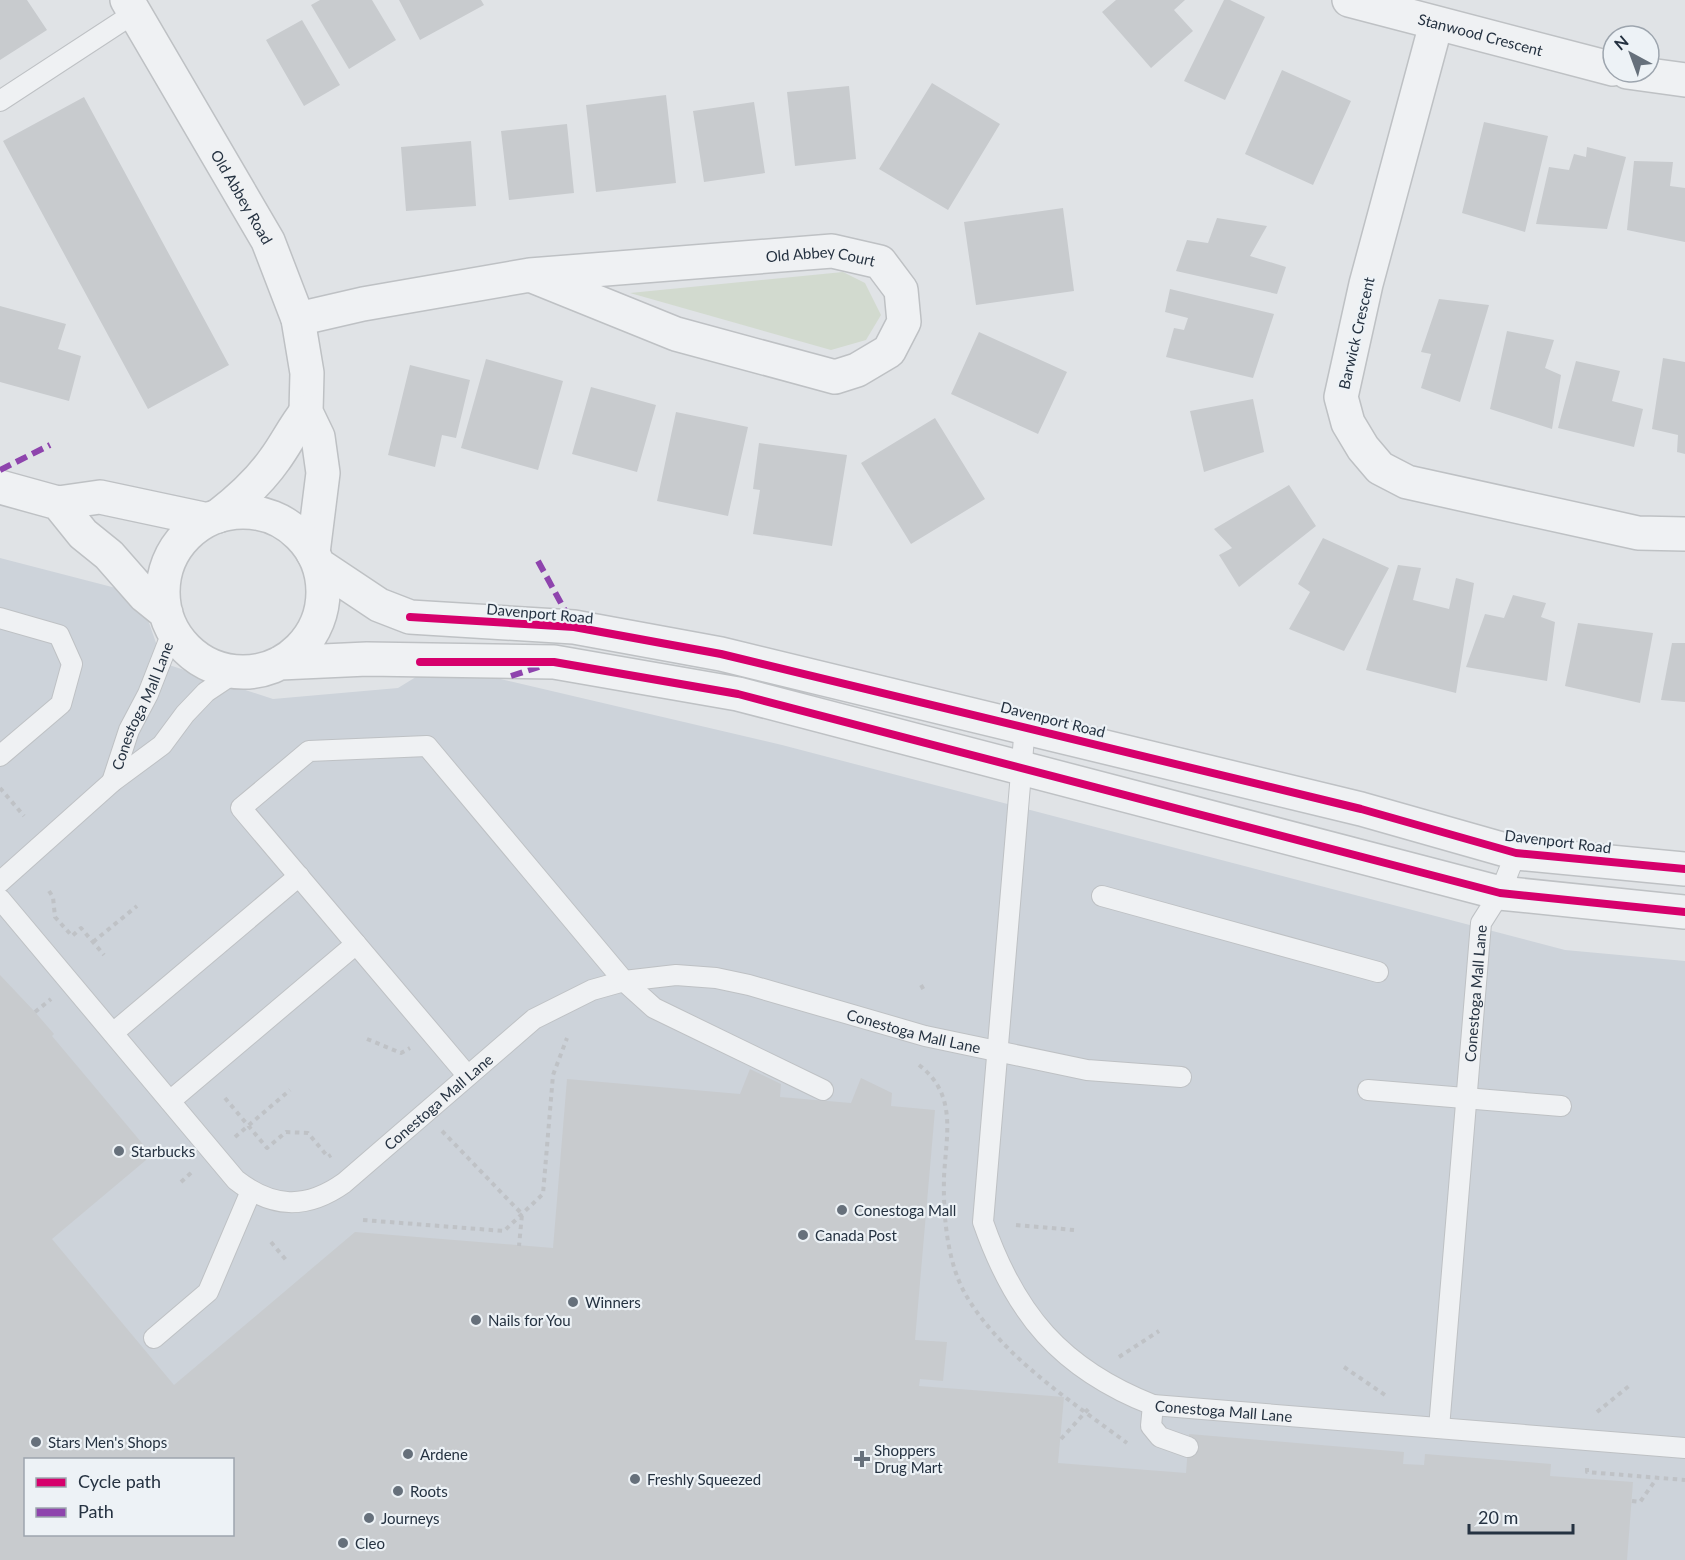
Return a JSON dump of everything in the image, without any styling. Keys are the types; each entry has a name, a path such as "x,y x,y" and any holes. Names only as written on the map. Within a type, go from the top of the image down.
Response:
{"street":[{"name":"Stanwood Crescent","path":"1349,0 1601,66"},
{"name":"Old Abbey Road","path":"139,4 268,241 298,319 308,373 306,412 318,437 323,473 316,559"},
{"name":"Barwick Crescent","path":"1436,24 1366,284 1341,397 1348,423 1363,448 1380,468 1407,482 1638,533 1685,534"},
{"path":"1661,77 1685,80"},
{"name":"Old Abbey Court","path":"298,319 363,304 530,275 832,250 879,262 901,290 904,322 889,351 857,370 835,377 676,334 530,275"},
{"path":"169,621 163,591 166,569 176,549 190,532 245,495 274,460 291,430 306,412"},
{"path":"0,487 58,503 100,497 213,518 236,512 255,512 272,517 289,526 316,559 324,587 322,610 313,632 299,649 280,663"},
{"path":"58,503 83,534 109,555 169,621 184,646 199,659 216,668 236,672 256,671 280,663 367,659 554,662 738,694 1500,893 1685,912"},
{"name":"Davenport Road","path":"316,559 379,605 410,617 585,629 721,654 1361,809 1516,853 1685,869"}],"lane":[{"path":"0,101 139,4"},
{"path":"0,618 59,634 72,664 61,704 0,756"},
{"name":"Conestoga Mall Lane","path":"112,782 129,730 148,694 169,621"},
{"name":"Conestoga Mall Lane","path":"0,882 112,782 162,745 185,714 206,692 236,672"},
{"name":"Conestoga Mall Lane","path":"1025,726 983,1222 996,1258 1014,1293 1030,1317 1063,1352 1102,1383 1152,1405 1685,1448"},
{"path":"467,1075 241,807 309,751 427,747 624,981 654,1008 823,1090"},
{"name":"Conestoga Mall Lane","path":"1439,1428 1481,923 1500,893 1516,853"},
{"path":"113,1033 299,876"},
{"path":"1102,897 1378,972"},
{"name":"Conestoga Mall Lane","path":"0,899 236,1180 251,1191 268,1199 287,1202 308,1201 329,1193 534,1019 592,990 624,981 676,975 716,978 749,985 925,1036 998,1051"},
{"path":"170,1101 356,944"},
{"path":"998,1051 1087,1070 1180,1077"},
{"path":"1368,1090 1561,1106"},
{"path":"154,1338 208,1292 251,1191"},
{"path":"1152,1405 1151,1426 1160,1437 1188,1447"}],"path":[{"path":"0,788 24,816"},
{"path":"49,891 53,897 55,917 72,936 81,928 104,955"},
{"path":"93,942 137,906"},
{"path":"921,985 925,992"},
{"path":"363,1220 504,1232 543,1194 554,1075 567,1038"},
{"path":"367,1039 401,1053 407,1048 414,1048"},
{"path":"235,1137 290,1090"},
{"path":"225,1098 267,1148 286,1132 308,1133 328,1157 337,1150"},
{"path":"442,1131 522,1214 519,1246"},
{"path":"181,1182 193,1172"},
{"path":"945,1219 954,1220"},
{"path":"1016,1225 1074,1230"},
{"path":"271,1242 286,1260"},
{"path":"1113,1361 1159,1331"},
{"path":"1344,1367 1388,1397"},
{"path":"1591,1417 1629,1386"},
{"path":"1061,1439 1091,1406"},
{"path":"1588,1464 1587,1472 1685,1480"},
{"path":"1632,1501 1641,1502 1657,1478"}],"shaded area":[{"path":"843,272 865,283 881,315 866,340 831,350 630,293"},
{"name":"Conestoga Mall","path":"0,558 139,594 163,663 273,699 398,688 437,664 782,745 1565,950 1685,961 1685,1560 0,1560"}],"building":[{"path":"0,0 27,0 47,30 0,60"},
{"path":"320,0 372,0 396,40 349,69 311,5"},
{"path":"399,0 481,0 484,5 420,40"},
{"path":"1116,0 1185,0 1174,10 1193,31 1151,68 1102,12"},
{"path":"1224,0 1230,0 1265,17 1225,100 1184,81"},
{"path":"302,20 340,85 304,106 266,40"},
{"path":"1282,70 1351,101 1313,185 1245,154"},
{"path":"932,83 1000,124 948,210 879,169"},
{"path":"849,86 856,159 795,166 787,92"},
{"path":"666,95 676,183 596,192 586,105"},
{"path":"84,97 229,365 148,409 3,141"},
{"path":"754,102 765,173 704,182 693,111"},
{"path":"1484,122 1548,136 1525,232 1462,213"},
{"path":"567,124 574,193 509,200 501,131"},
{"path":"471,141 476,206 406,211 401,147"},
{"path":"1587,147 1626,157 1607,229 1536,224 1549,167 1569,170 1574,154 1586,157"},
{"path":"1634,161 1673,162 1670,186 1685,188 1685,242 1627,230"},
{"path":"1063,208 1074,291 976,305 964,222"},
{"path":"1217,218 1267,226 1250,256 1286,267 1277,294 1176,271 1187,240 1208,243"},
{"path":"1170,289 1274,314 1253,378 1166,357 1174,328 1184,330 1188,318 1165,312"},
{"path":"1439,299 1489,305 1460,402 1421,388 1431,354 1421,352"},
{"path":"0,306 66,324 58,349 81,356 69,401 0,382"},
{"path":"1507,331 1554,340 1545,368 1561,375 1552,429 1490,409"},
{"path":"979,332 1067,372 1038,434 951,394"},
{"path":"1663,358 1685,362 1685,454 1677,452 1678,435 1652,429"},
{"path":"486,359 563,381 538,470 461,448"},
{"path":"1576,361 1620,371 1612,401 1643,409 1634,447 1558,428"},
{"path":"410,365 470,380 456,438 442,435 435,467 388,455"},
{"path":"591,387 656,405 637,472 572,454"},
{"path":"1253,399 1264,452 1204,472 1190,411"},
{"path":"676,412 748,427 728,516 657,501"},
{"path":"935,418 985,499 911,544 861,463"},
{"path":"759,443 847,455 832,546 753,534 760,490 753,489"},
{"path":"1289,485 1316,526 1239,587 1219,555 1232,548 1214,529"},
{"path":"1323,538 1389,568 1344,651 1289,629 1310,592 1298,584"},
{"path":"1398,565 1421,568 1413,600 1449,609 1456,578 1474,583 1456,693 1366,670"},
{"path":"1513,595 1546,603 1541,617 1555,622 1547,681 1466,667 1485,614 1504,618"},
{"path":"1578,623 1653,633 1640,703 1565,686"},
{"path":"1672,643 1685,643 1685,702 1661,700"},
{"path":"0,975 54,1034 52,1036 152,1155 52,1239 174,1385 355,1232 553,1248 567,1079 740,1094 750,1069 781,1084 780,1097 851,1103 861,1078 892,1093 891,1106 935,1110 915,1340 947,1342 943,1381 920,1379 919,1386 1064,1397 1058,1463 1186,1473 1189,1434 1404,1452 1403,1464 1424,1465 1425,1454 1551,1464 1550,1476 1633,1482 1627,1560 0,1560"}],"marked path":[{"path":"0,470 50,445"},
{"path":"538,561 574,627"},
{"path":"511,676 539,667"}],"cycle path":[{"path":"410,617 574,627 721,654 1361,809 1516,853 1685,869"},
{"path":"420,662 554,662 738,694 1500,893 1685,912"}],"place":[{"name":"Starbucks","path":"119,1151"},
{"name":"Conestoga Mall","path":"842,1210"},
{"name":"Canada Post","path":"803,1235"},
{"name":"Winners","path":"573,1302"},
{"name":"Nails for You","path":"476,1320"},
{"name":"Stars Men's Shops","path":"36,1442"},
{"name":"Ardene","path":"408,1454"},
{"name":"Shoppers Drug Mart","path":"862,1459"},
{"name":"Freshly Squeezed","path":"635,1479"},
{"name":"Roots","path":"398,1491"},
{"name":"Journeys","path":"369,1518"},
{"name":"Cleo","path":"343,1543"}]}
